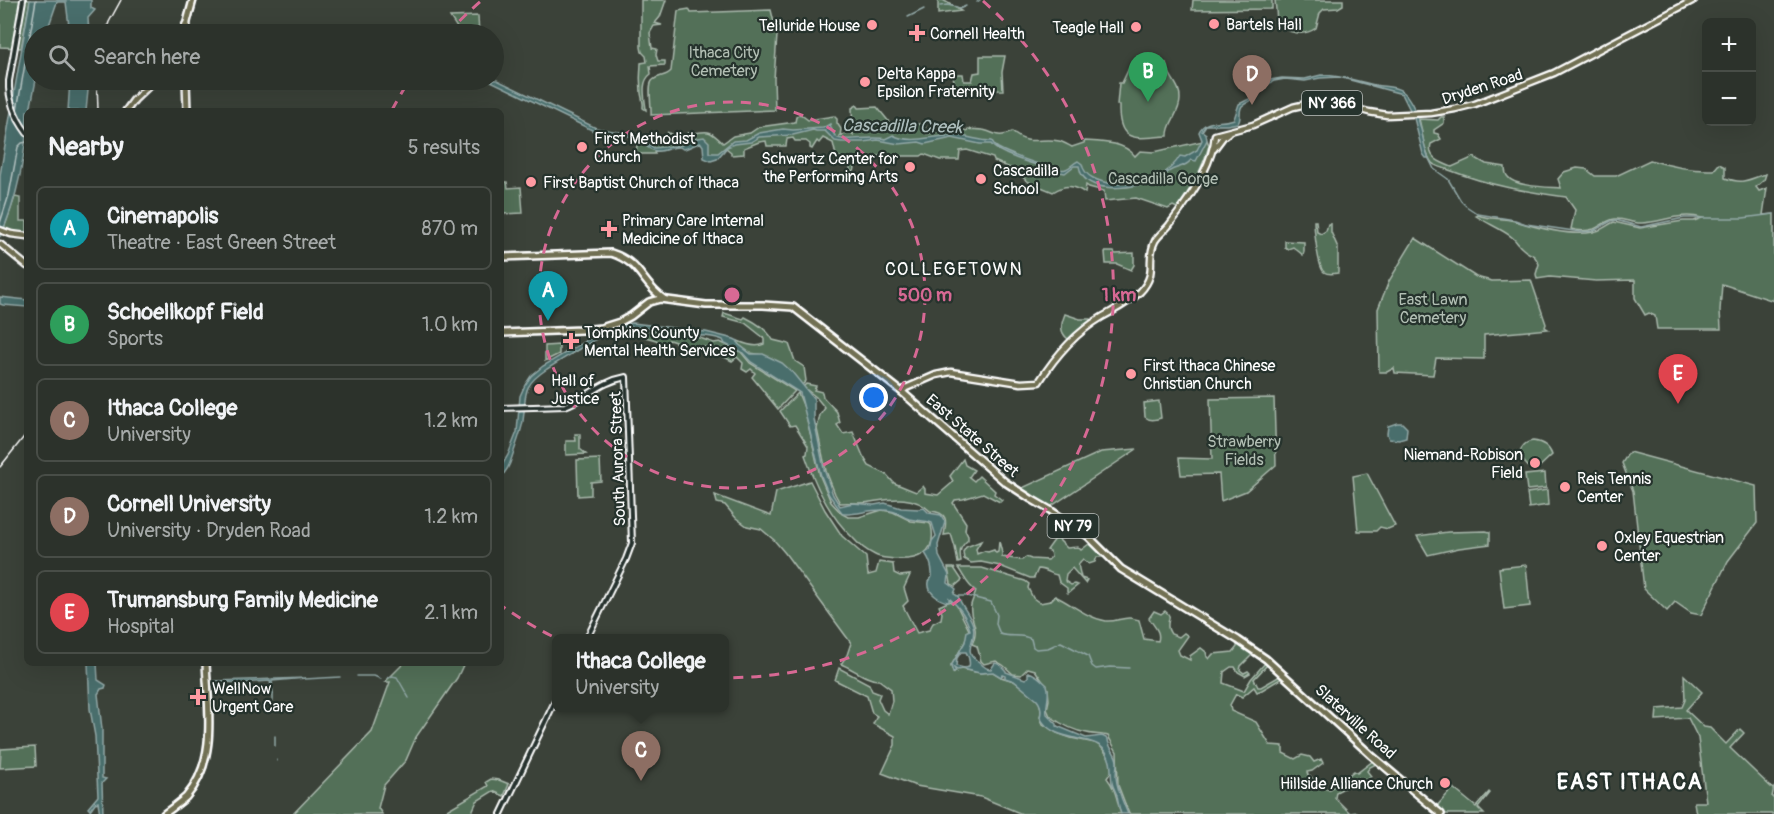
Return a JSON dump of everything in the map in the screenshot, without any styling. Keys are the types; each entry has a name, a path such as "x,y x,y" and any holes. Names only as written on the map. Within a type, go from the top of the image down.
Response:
{"highway":[{"path":"187,22 193,0"},
{"path":"128,108 144,90"},
{"path":"186,90 187,108"},
{"path":"504,257 605,252 614,254 629,261 637,268 652,290 663,299"},
{"path":"504,333 601,328 620,322 649,302 663,299"},
{"name":"East State Street","path":"663,299 706,305 793,307 902,392 1005,482 1088,536 1121,569 1252,649"},
{"name":"Slaterville Road","path":"1252,649 1274,665 1371,755 1441,814"},
{"path":"164,814 186,796 201,771 209,740 206,666"}],"main road":[{"path":"23,0 9,81 9,95 16,118 24,129"},
{"name":"Dryden Road","path":"902,392 906,388 937,375 951,372 1021,383 1039,382 1055,358 1072,340 1128,303 1146,285 1151,273 1153,244 1170,225 1203,174 1210,158 1215,135 1261,122 1293,107 1315,102 1337,104 1378,114 1425,114 1475,104 1554,73 1694,0"},
{"path":"3,231 24,235"},
{"path":"0,244 24,264"},
{"name":"South Aurora Street","path":"504,408 565,406 604,383 626,377 632,543 626,560 589,634"},
{"path":"501,814 552,707"}],"green space":[{"path":"0,0 30,0 21,48 0,47"},
{"path":"641,0 666,0 660,17 655,23 662,25 654,26 650,33 652,48 657,49 658,61 665,61 665,65 650,66 651,74 644,86 646,110 643,108 640,86 641,63 647,62 641,47"},
{"path":"938,0 943,0 961,11 938,14"},
{"path":"1193,0 1272,0 1272,9 1192,10"},
{"path":"1275,0 1343,0 1343,5 1338,8 1324,9 1320,13 1316,28 1311,31 1295,33 1285,28 1277,20"},
{"name":"Ithaca City Cemetery","path":"689,9 691,13 771,10 777,35 774,79 775,110 651,115 651,82 671,71 678,11"},
{"path":"478,16 478,24 455,24 450,17"},
{"path":"980,56 1005,56 1002,72 1003,90 955,91 953,74 963,74 964,81 972,81 974,73 980,72"},
{"path":"1156,63 1166,63 1180,94 1178,109 1169,127 1168,136 1138,138 1131,136 1122,127 1119,105 1117,105 1119,83 1122,83 1130,66 1156,65"},
{"name":"Cascadilla Gorge","path":"857,105 859,108 877,107 890,123 911,127 915,124 924,124 927,134 961,127 967,131 968,129 981,130 999,135 1012,132 1024,139 1059,141 1072,147 1085,141 1113,144 1125,148 1135,156 1140,151 1154,152 1207,140 1209,145 1200,170 1187,193 1177,208 1173,206 1168,209 1136,198 1105,201 1104,191 1086,185 1085,193 1069,186 1053,192 1029,182 1010,168 994,161 993,158 967,150 960,151 959,160 940,160 924,154 921,156 878,156 856,163 854,172 851,172 848,160 836,156 833,143 823,138 819,143 817,141 812,149 806,141 795,141 793,138 787,139 786,146 767,146 766,141 759,142 744,148 744,154 731,155 726,148 711,159 703,141 661,150 654,152 655,154 636,154 638,135 652,147 652,140 661,142 670,136 667,132 677,138 687,133 709,132 723,143 733,136 750,133 759,127 795,122 796,117 800,114 808,120 834,116 841,129 840,136 849,133 853,135 852,108"},
{"path":"1444,117 1444,123 1434,130 1434,133 1438,134 1441,139 1431,144 1430,149 1436,159 1452,167 1474,157 1486,164 1505,167 1508,177 1525,185 1561,188 1558,179 1564,172 1577,168 1586,169 1595,176 1616,176 1650,160 1697,170 1714,170 1719,164 1725,167 1725,178 1737,181 1766,174 1764,180 1756,187 1759,191 1767,188 1763,215 1774,214 1774,301 1722,284 1721,329 1657,329 1655,316 1649,313 1645,315 1635,298 1635,280 1596,281 1550,277 1537,279 1539,264 1535,257 1520,247 1509,235 1476,216 1510,220 1575,233 1596,231 1614,222 1640,228 1702,218 1686,216 1639,223 1615,219 1591,230 1571,229 1575,210 1566,197 1493,184 1432,163 1425,147 1419,119 1438,120"},
{"path":"504,182 507,182 508,188 521,187 523,213 504,214"},
{"path":"15,197 20,198 20,221 24,221 24,232 14,232 4,228"},
{"path":"1314,221 1316,221 1317,232 1321,234 1326,231 1328,224 1331,224 1331,232 1338,248 1338,273 1327,274 1322,269"},
{"name":"East Lawn Cemetery","path":"1415,238 1476,277 1492,281 1531,280 1546,324 1545,327 1548,329 1484,335 1484,359 1436,358 1433,375 1395,373 1394,368 1387,372 1379,372 1378,309 1389,281"},
{"path":"1285,241 1304,242 1303,255 1293,247 1288,249 1285,247"},
{"path":"1105,252 1134,253 1134,265 1131,270 1117,264 1106,264"},
{"path":"724,313 743,319 745,317 765,330 773,340 789,344 795,361 804,367 806,381 801,386 792,373 780,363 765,356 750,353 738,344 738,341 758,346 764,344 764,338 745,323 723,317"},
{"path":"1065,314 1080,319 1090,319 1091,323 1068,339 1063,334 1062,328"},
{"path":"625,328 694,336 714,343 720,342 741,352 750,363 795,391 778,409 752,377 755,373 751,369 747,372 742,369 743,363 737,357 732,361 722,356 724,353 713,348 677,345 669,340 667,343 659,342 627,332 620,335 619,330"},
{"path":"559,345 559,354 545,361 545,346"},
{"path":"806,384 816,386 814,390 822,392 823,397 837,412 840,423 837,425 843,434 853,432 869,466 886,474 894,483 916,492 923,486 925,493 938,495 952,483 950,476 963,459 965,465 974,470 969,477 974,481 979,476 995,491 994,494 1002,500 1000,502 983,493 955,500 953,503 966,523 965,530 968,536 961,550 961,562 958,563 951,534 944,535 946,522 940,513 930,511 916,502 902,499 840,503 826,471 817,429 820,415 825,408 803,387"},
{"path":"798,393 805,410 820,476 831,502 848,517 859,517 882,510 893,512 911,521 929,523 931,543 924,554 910,559 877,556 858,543 837,520 824,500 809,466 805,455 808,446 795,425 790,426 780,411"},
{"name":"Strawberry Fields","path":"1274,398 1276,465 1246,491 1221,501 1219,474 1181,475 1179,458 1212,459 1210,399"},
{"path":"1159,401 1161,418 1153,420 1145,417 1144,403"},
{"path":"575,434 580,434 580,449 586,454 566,455 566,441 576,441"},
{"name":"Niemand-Robison Field","path":"1533,441 1545,445 1552,455 1535,471 1532,471 1518,455 1525,444"},
{"path":"1137,449 1050,507 1020,489 1101,452"},
{"path":"1629,452 1756,486 1757,523 1728,561 1701,615 1691,613 1675,602 1667,611 1644,589 1633,491 1622,463"},
{"path":"600,459 601,481 591,482 591,495 578,496 577,460"},
{"path":"1367,473 1395,526 1388,529 1380,527 1376,531 1358,531 1353,476"},
{"path":"1545,473 1546,488 1527,490 1525,475"},
{"path":"810,481 842,536 866,557 868,575 876,573 879,562 893,564 894,573 900,576 910,575 904,588 908,601 903,606 917,633 929,630 933,623 941,619 942,613 939,606 950,601 956,604 969,630 951,666 954,674 956,668 980,673 993,672 1014,681 1040,703 1040,717 1043,724 1057,733 1095,743 1101,747 1109,757 1113,769 1107,778 1114,791 1121,814 1022,814 981,797 916,786 882,773 895,745 895,736 873,724 877,716 872,713 867,696 835,680 839,668 869,684 872,691 880,694 878,699 883,710 888,714 892,701 891,689 879,680 841,664 851,643 785,553 761,529 747,526 736,518 725,505 717,503 715,495 771,516 776,492"},
{"path":"1547,490 1548,505 1529,508 1527,493"},
{"path":"1056,531 1060,541 1067,548 1078,547 1081,550 1089,544 1093,545 1104,557 1097,557 1095,562 1089,564 1083,559 1079,563 1081,578 1087,580 1085,583 1072,568 1066,574 1065,581 1071,585 1078,585 1068,593 1067,588 1059,582 1057,575 1043,570 1038,569 1034,578 1030,578 1000,566 981,562 971,563 964,559 963,552 966,547 981,541 976,549 977,554 994,550 996,553 999,541 1002,557 1048,560 1051,557 1050,551 1047,550 1055,539 1053,533"},
{"path":"1448,532 1490,532 1490,544 1428,555 1417,536"},
{"path":"1526,565 1530,606 1504,609 1499,568"},
{"path":"948,568 954,568 962,580 955,586 951,584"},
{"path":"958,568 982,568 1025,581 1029,584 1028,588 1033,598 1040,603 1050,601 1055,596 1099,619 1139,620 1144,639 1158,641 1158,632 1149,618 1154,611 1161,614 1165,611 1169,617 1168,628 1171,634 1179,637 1184,633 1188,636 1178,650 1180,655 1190,660 1190,656 1201,648 1209,659 1213,654 1233,652 1237,647 1237,642 1248,649 1252,655 1240,670 1250,673 1245,676 1235,667 1231,667 1224,672 1223,683 1244,691 1265,663 1267,665 1254,679 1258,687 1280,676 1282,678 1257,692 1254,687 1242,697 1236,694 1230,705 1231,711 1256,722 1270,745 1283,746 1283,753 1295,759 1302,755 1310,757 1314,762 1321,759 1323,763 1307,772 1321,787 1329,790 1354,771 1357,773 1373,761 1376,764 1367,771 1371,776 1367,781 1359,778 1336,792 1335,798 1350,813 1359,814 1129,814 1118,785 1117,752 1108,736 1077,731 1050,716 1047,709 1048,689 1035,670 1028,668 1021,675 1013,674 996,661 984,664 981,661 977,646 972,644 975,627 971,615 971,603 976,591"},
{"path":"401,666 463,666 457,678 416,737 406,760 384,785 378,808 382,814 293,814 372,732 390,682 385,682"},
{"path":"1684,675 1702,692 1686,710 1704,727 1710,728 1726,744 1740,729 1744,733 1730,748 1774,788 1772,797 1774,814 1696,814 1694,802 1706,802 1698,738 1688,718 1656,720 1657,709 1682,707 1685,700"},
{"path":"35,747 36,766 0,768 1,749"},
{"path":"491,779 509,784 504,796 493,791 477,801 471,814 440,814 488,786 486,782"},
{"path":"1453,788 1476,807 1489,792 1478,808 1484,814 1445,814 1436,807"}],"water":[{"path":"30,0 91,0 91,8 95,10 88,18 88,24 69,24 66,2 57,2 49,24 26,24"},
{"path":"24,35 24,90 34,90 31,108 24,108 23,159 16,192 0,237 0,175"},
{"path":"1321,75 1342,77 1402,91 1416,112 1429,158 1423,154 1414,118 1402,94 1339,77 1305,81 1285,79 1264,86 1257,96 1242,106 1238,123 1206,125 1202,131 1206,134 1207,140 1196,161 1191,160 1184,166 1172,170 1159,183 1157,180 1118,188 1097,185 1089,181 1081,174 1079,166 1074,166 1065,173 1060,172 1003,153 991,144 952,138 925,144 919,142 899,144 878,140 841,142 835,141 825,131 813,130 793,135 759,137 751,142 735,144 727,147 717,159 711,161 704,158 701,143 685,149 676,147 656,151 632,137 596,132 504,87 504,83 596,128 636,135 654,148 682,145 686,140 704,137 709,142 709,153 718,153 733,141 746,140 759,133 783,129 823,128 830,124 833,133 840,139 885,139 893,135 909,139 951,136 992,141 1003,151 1021,158 1061,169 1066,169 1078,161 1093,178 1103,182 1127,184 1157,178 1180,156 1185,157 1197,150 1202,140 1199,132 1202,128 1205,125 1209,123 1234,119 1239,104 1255,96 1262,84 1282,78 1305,79"},
{"path":"69,90 88,90 86,108 68,108"},
{"path":"0,297 24,300 24,307 0,304"},
{"path":"633,323 706,332 734,339 751,354 763,354 782,363 792,372 814,399 814,419 824,469 833,495 840,506 853,503 874,505 885,503 901,508 924,508 929,513 941,515 945,522 938,545 939,556 949,575 948,583 956,589 954,594 958,596 973,625 970,649 973,657 987,668 991,669 995,663 999,664 1006,672 1025,679 1028,677 1028,672 1033,674 1047,685 1047,714 1057,726 1086,738 1102,736 1108,739 1117,759 1117,782 1128,814 1121,814 1112,783 1110,760 1101,746 1054,732 1040,717 1041,708 1037,700 1005,676 1001,677 993,672 980,673 954,668 956,672 953,673 951,666 965,642 967,631 970,630 964,616 949,598 949,602 942,600 930,590 929,582 932,571 925,553 930,550 936,536 932,523 909,519 896,512 885,510 843,514 829,495 821,476 800,393 751,362 742,352 725,344 723,340 640,327 618,329 598,338 547,369 532,381 526,392 520,434 504,473 504,462 517,432 520,396 531,376 543,366 599,333","holes":["961,652 966,652 969,667 956,666"]},
{"path":"1402,423 1407,428 1406,438 1389,439 1388,426"},
{"path":"88,666 97,666 98,680 106,685 98,694 102,729 102,778 106,779 102,783 103,814 100,814 98,802 90,810 88,808 98,796 95,736 90,709"},
{"path":"306,678 272,681 273,695 270,681 239,683 214,681"}],"waterway":[{"path":"940,6 947,5 959,9 966,6"},
{"path":"908,17 924,9"},
{"name":"Cascadilla Creek","path":"1428,157 1434,169 1448,179 1466,206 1478,214 1526,224 1581,232 1593,231 1616,220 1641,227 1684,218 1743,218 1774,214"},
{"path":"957,596 991,602 997,615 996,624 1000,634 1027,637 1031,639 1036,649 1048,648 1061,642 1088,656 1092,666 1096,669 1129,668"},
{"path":"357,676 374,676 381,679"},
{"path":"305,679 340,677"},
{"path":"388,678 397,677 409,698"},
{"path":"273,693 273,701"},
{"path":"275,736 275,746"}],"railway":[{"path":"108,24 121,0"},
{"path":"97,90 98,108"},
{"path":"0,467 24,437"}],"place":[{"name":"Bartels Hall","path":"1214,24"},
{"name":"Telluride House","path":"872,25"},
{"name":"Teagle Hall","path":"1136,27"},
{"name":"Cornell Health","path":"917,33"},
{"name":"Delta Kappa Epsilon Fraternity","path":"865,82"},
{"name":"Schoellkopf Field","path":"1148,102"},
{"name":"Cornell University","path":"1252,105"},
{"name":"First Methodist Church","path":"582,147"},
{"name":"Schwartz Center for the Performing Arts","path":"910,167"},
{"name":"Cascadilla School","path":"981,179"},
{"name":"First Baptist Church of Ithaca","path":"531,182"},
{"name":"Primary Care Internal Medicine of Ithaca","path":"609,229"},
{"name":"Cinemapolis","path":"548,321"},
{"name":"Tompkins County Mental Health Services","path":"571,341"},
{"name":"First Ithaca Chinese Christian Church","path":"1131,374"},
{"name":"Hall of Justice","path":"539,389"},
{"name":"Trumansburg Family Medicine","path":"1678,404"},
{"name":"Niemand-Robison Field","path":"1535,463"},
{"name":"Reis Tennis Center","path":"1565,487"},
{"name":"Oxley Equestrian Center","path":"1602,546"},
{"name":"WellNow Urgent Care","path":"198,697"},
{"name":"Ithaca College","path":"641,781"},
{"name":"Hillside Alliance Church","path":"1445,783"}],"district":[{"name":"COLLEGETOWN","path":"954,269"},
{"name":"EAST ITHACA","path":"1630,781"}]}
